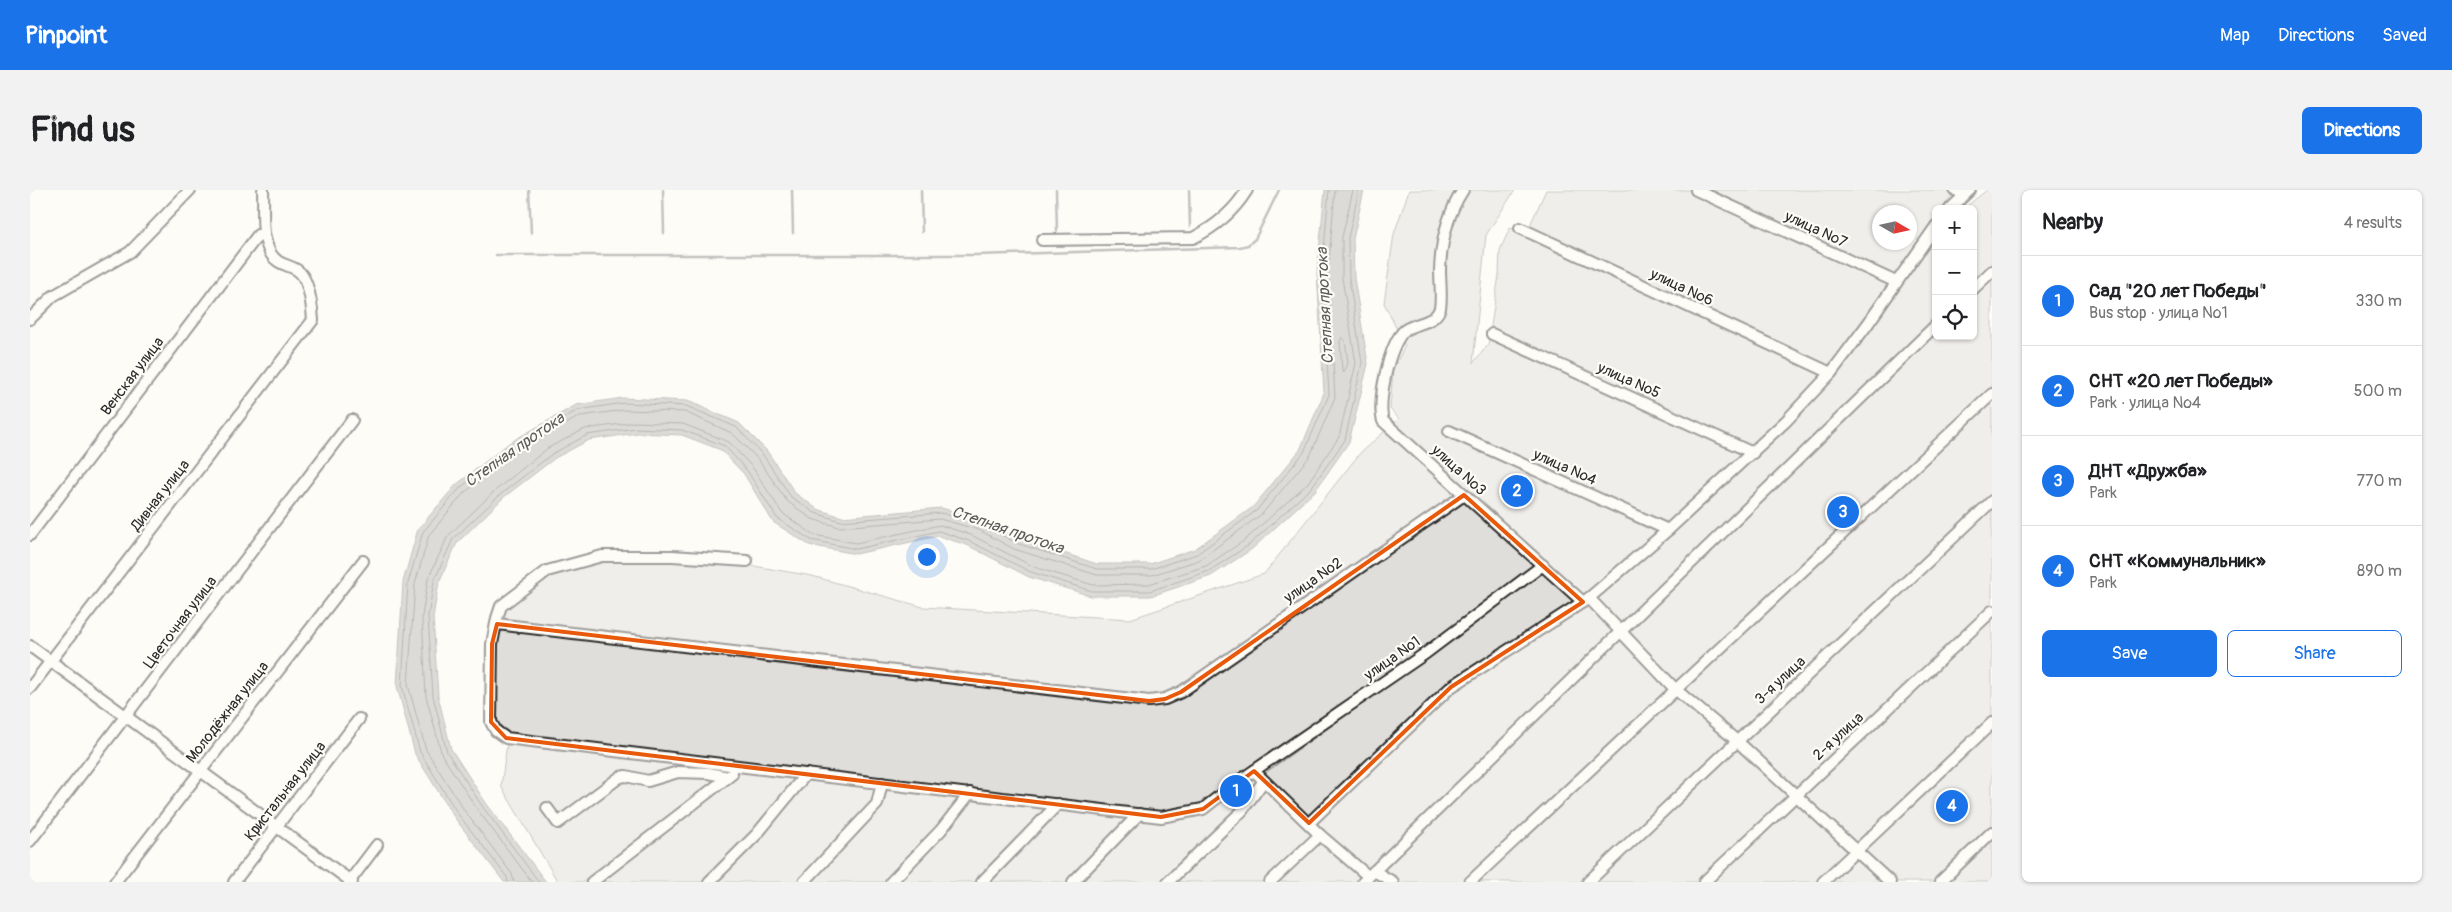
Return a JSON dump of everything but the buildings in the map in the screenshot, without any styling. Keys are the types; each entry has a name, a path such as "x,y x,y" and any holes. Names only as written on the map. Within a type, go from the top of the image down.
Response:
{"street":[{"path":"30,319 53,296 130,252 190,190"},
{"name":"Дивная улица","path":"30,688 313,320 305,281 301,273 281,265 271,254 266,241 262,190"},
{"path":"1042,240 1193,238 1208,230 1228,214 1247,190"},
{"name":"улица №3","path":"1463,190 1453,206 1441,255 1440,309 1434,318 1405,330 1396,345 1387,368 1380,413 1383,421 1543,565 1586,600 1675,689 1737,741 1890,882"},
{"name":"улица №7","path":"1696,190 1896,282"},
{"path":"1953,205 1963,191"},
{"name":"улица №6","path":"1520,228 1831,373"},
{"path":"1309,823 1451,687 1586,600 1668,530 1753,453 1831,373 1867,326 1932,232"},
{"name":"Венская улица","path":"30,535 258,235"},
{"path":"1977,285 1992,271"},
{"path":"1368,876 1621,633 1815,440 1932,328"},
{"name":"улица №5","path":"1492,334 1753,453"},
{"path":"1470,882 1992,394"},
{"name":"Цветочная улица","path":"30,841 126,718 352,420"},
{"name":"улица №4","path":"1449,431 1668,530"},
{"name":"улица №2","path":"497,624 1149,701 1165,699 1181,692 1464,495"},
{"name":"3-я улица","path":"1588,882 1992,501"},
{"name":"улица №1","path":"748,562 672,556 602,556 546,571 500,606 492,644 492,722 496,731 506,738 1161,817 1203,809 1254,771 1426,653 1543,565"},
{"name":"Молодёжная улица","path":"115,882 363,561"},
{"name":"2-я улица","path":"1704,882 1992,611"},
{"path":"30,646 350,881 376,845"},
{"name":"Кристальная улица","path":"234,882 359,719"},
{"path":"1823,882 1992,723"},
{"path":"592,882 741,767"},
{"path":"1254,771 1309,823 1320,836 1368,876 1392,882"},
{"path":"546,808 558,823 620,778 626,776 648,781 678,772 708,773 728,777"},
{"path":"709,882 757,834 806,774"},
{"path":"1168,882 1241,812 1264,782"},
{"path":"804,882 877,804 882,783"},
{"path":"891,882 941,830 970,793"},
{"path":"982,882 1058,804"},
{"path":"1073,882 1138,814"},
{"path":"1940,882 1992,832"},
{"path":"1270,882 1320,836"}],"highlighted area":[{"path":"1464,495 1583,602 1451,687 1309,823 1254,771 1203,809 1161,817 506,738 491,722 492,644 497,624 1149,701 1165,699 1181,692"}],"shaded area":[{"path":"1409,190 1515,190 1486,235 1473,363 1488,345 1499,275 1500,250 1510,228 1526,234 1546,190 1961,190 1951,196 1945,205 1932,205 1932,223 1917,244 1917,205 1872,205 1872,250 1912,250 1814,388 1598,596 1788,427 1852,354 1932,243 1932,340 1977,340 1977,205 1968,205 1987,190 1992,190 1992,716 1817,882 558,882 501,786 507,744 1156,819 1203,815 1234,792 1249,809 1271,782 1265,773 1424,660 1265,760 1202,803 1171,812 1120,808 504,733 495,725 495,645 503,608 548,574 601,561 671,561 748,565 812,576 923,607 1130,619 1264,574 1361,452 1399,419 1390,409 1393,369 1405,346 1384,303 1394,234"},
{"path":"1992,729 1992,882 1830,882"}],"water":[{"name":"Степная протока","path":"1325,190 1364,190 1353,239 1354,278 1368,364 1349,442 1315,491 1252,549 1211,576 1151,596 1091,596 1029,577 967,545 938,536 856,554 809,545 773,522 744,474 721,450 682,435 637,433 589,440 555,458 504,497 457,543 439,582 433,617 438,696 451,749 486,803 546,882 504,882 454,817 415,754 397,686 403,582 418,529 456,485 509,443 576,405 623,398 688,401 739,423 767,451 795,493 817,509 842,517 941,508 984,519 1018,538 1097,564 1150,564 1195,549 1253,507 1300,450 1324,393 1317,272"}],"waterway":[{"path":"529,190 531,233"},
{"path":"663,190 664,233"},
{"path":"792,190 793,233"},
{"path":"921,190 922,232"},
{"path":"1056,190 1057,231"},
{"path":"1189,190 1190,227"},
{"path":"496,255 976,255 1240,247 1248,245 1255,239 1279,190"}],"place":[{"name":"СНТ «20 лет Победы»","path":"1517,491"},
{"name":"ДНТ «Дружба»","path":"1843,512"},
{"name":"Сад \"20 лет Победы\"","path":"1236,791"},
{"name":"СНТ «Коммунальник»","path":"1952,806"}]}
